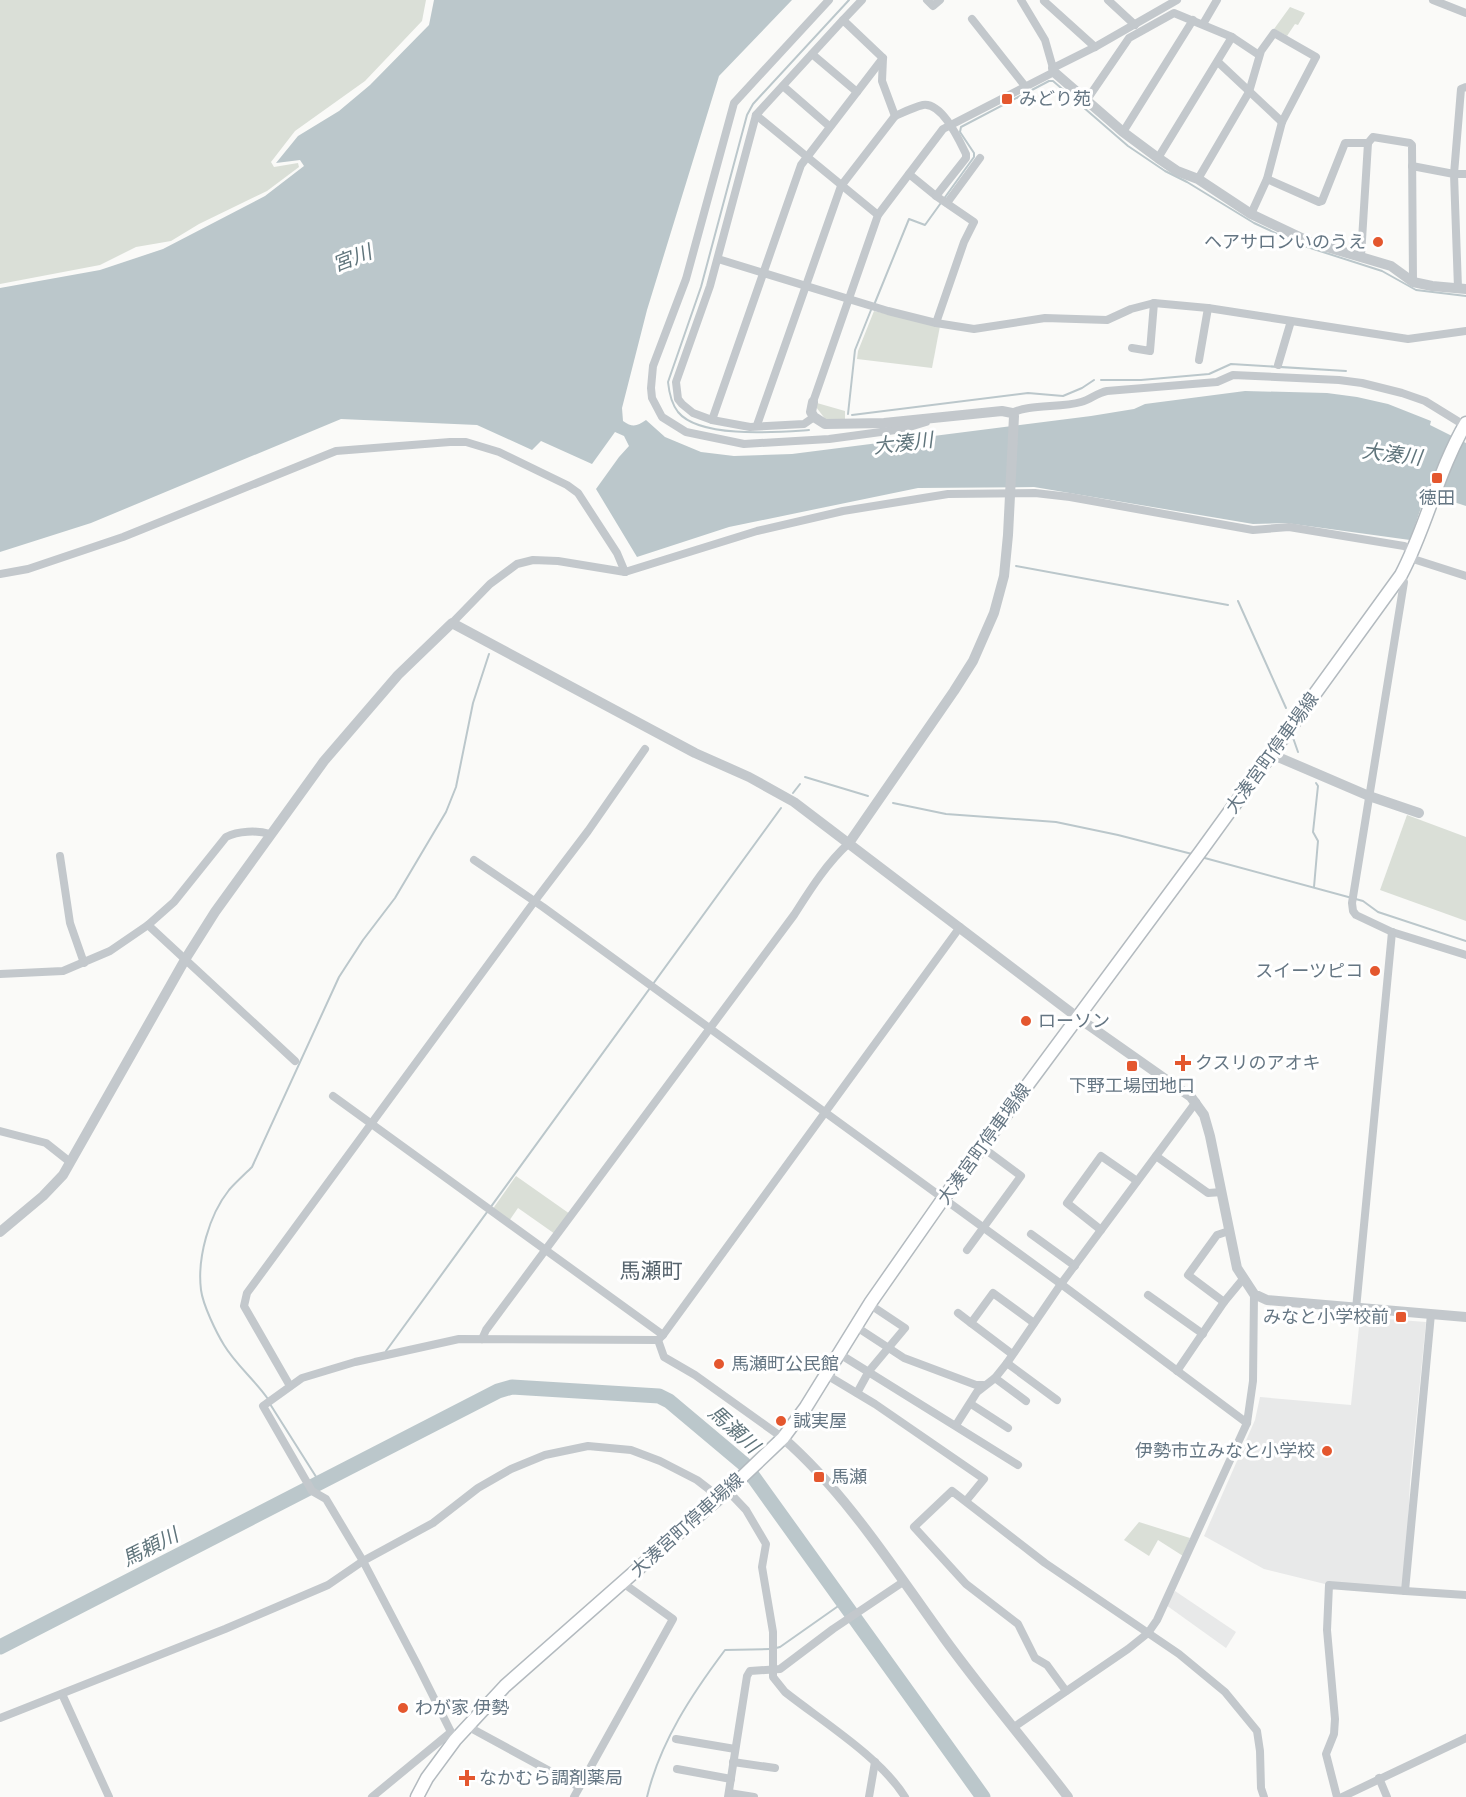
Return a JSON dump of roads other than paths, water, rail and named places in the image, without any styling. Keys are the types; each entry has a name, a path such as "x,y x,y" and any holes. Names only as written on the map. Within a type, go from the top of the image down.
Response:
{"main road":[{"name":"大湊宮町停車場線","path":"417,1797 453,1736 783,1438 806,1407 869,1304 943,1199 1197,856 1401,575 1412,554 1430,504 1464,427"}],"street":[{"path":"829,0 734,103 686,279 653,366 652,398 662,417 686,432 744,444 829,439 903,429 933,419"},
{"path":"814,417 804,424 750,427 712,420 693,413 682,404 678,399 676,382 711,286 756,116 862,0"},
{"path":"927,0 933,6 940,0"},
{"path":"1021,0 1045,40 1053,70 1086,101 1158,158 1177,171 1198,179 1251,214 1310,242 1391,266 1413,282 1432,286 1462,288 1454,174 1462,132 1461,89 1466,87"},
{"path":"1030,16 1045,0 1095,47"},
{"path":"1108,0 1135,25"},
{"path":"1086,101 1129,38 1170,10 1177,0"},
{"path":"1203,24 1217,0"},
{"path":"1433,0 1466,13"},
{"path":"1013,417 1002,411 884,423 825,424 814,417 811,412 813,402 878,215 943,129 1135,25 1170,10 1232,37 1259,55"},
{"path":"972,19 1025,86"},
{"path":"843,20 883,58 882,81 895,116"},
{"path":"1123,132 1193,20"},
{"path":"1198,179 1249,92 1259,63 1259,55 1274,33 1316,57 1282,122 1267,179 1251,214"},
{"path":"1158,158 1232,37"},
{"path":"812,54 856,92"},
{"path":"712,420 801,165 883,58"},
{"path":"1218,62 1282,122"},
{"path":"783,86 829,126"},
{"path":"757,425 841,186 895,116 924,105 930,106 945,117 966,154 966,158 942,200"},
{"path":"756,116 878,215"},
{"path":"1361,256 1368,143 1373,136 1410,143 1412,146 1413,282"},
{"path":"1267,179 1320,202 1345,143 1368,143"},
{"path":"942,200 980,158"},
{"path":"1412,166 1466,174"},
{"path":"909,174 974,222 964,242 936,323"},
{"path":"718,259 878,308 936,323 974,329 1045,318 1107,320 1141,305 1154,303 1208,308 1408,339 1466,331"},
{"path":"1132,348 1150,351 1154,303"},
{"path":"1199,360 1208,308"},
{"path":"1278,364 1291,321"},
{"path":"482,1339 486,1330 794,915 814,884 838,853 849,843 973,661 988,630 1004,576 1013,417 1020,409 1083,401 1098,392 1217,382 1233,375 1362,383 1425,401 1464,427"},
{"path":"0,574 28,568 123,537 336,451 450,442 481,446 499,452 567,485 578,493 617,553 625,572"},
{"path":"0,1232 43,1196 63,1175 186,958 270,834 324,761 398,675 490,584 517,564 533,560 558,561 625,572 756,531 843,511 948,494 1010,493 1070,497 1253,530 1289,527 1404,546 1412,554 1466,576"},
{"path":"1401,575 1404,582 1352,903 1353,911 1356,915 1392,932 1466,955"},
{"path":"452,623 695,753 772,788 794,802 1077,1017 1185,1092 1196,1102 1203,1115 1210,1136 1238,1268 1254,1294 1267,1300 1466,1317"},
{"path":"290,1386 244,1306 247,1293 588,831 645,749"},
{"path":"1271,754 1370,796 1419,813"},
{"path":"0,974 63,971 110,951 148,925 174,902 226,837 234,833 264,832 270,834"},
{"path":"60,856 70,923 84,963"},
{"path":"474,860 1061,1284 1247,1423"},
{"path":"148,925 295,1061"},
{"path":"660,1337 960,927"},
{"path":"1356,1309 1392,932"},
{"path":"333,1096 660,1337 664,1357 695,1375 783,1438 808,1460 858,1520 961,1662 1068,1797"},
{"path":"956,1425 971,1404 976,1392 994,1378 1007,1363 1061,1284 1196,1102"},
{"path":"0,1131 46,1143 70,1162"},
{"path":"967,1250 1021,1176 982,1147"},
{"path":"1101,1230 1066,1203 1101,1156 1137,1181"},
{"path":"1156,1156 1208,1193 1222,1192"},
{"path":"1224,1302 1188,1275 1217,1235 1229,1231"},
{"path":"1031,1234 1075,1266"},
{"path":"1177,1371 1224,1302 1243,1279"},
{"path":"971,1323 993,1293 1034,1323"},
{"path":"1014,1727 1128,1649 1148,1633 1157,1620 1247,1423 1253,1381 1254,1294"},
{"path":"1148,1295 1203,1334"},
{"path":"856,1393 869,1371 905,1328 869,1304"},
{"path":"958,1313 1012,1354"},
{"path":"1406,1591 1431,1314"},
{"path":"855,1326 903,1358 984,1385"},
{"path":"372,1797 453,1736 363,1561 326,1500 312,1491 263,1406 302,1378 355,1362 459,1339 660,1337"},
{"path":"838,1353 1018,1465"},
{"path":"1007,1363 1057,1400"},
{"path":"825,1374 984,1479 966,1501"},
{"path":"994,1378 1026,1401"},
{"path":"971,1404 1008,1428"},
{"path":"0,1718 328,1585 363,1561 433,1523 478,1488 511,1468 545,1455 588,1446 631,1450 660,1461 723,1493 746,1510 766,1544 762,1567 772,1618 775,1681 785,1692 875,1762 894,1780 905,1797"},
{"path":"1066,1691 1047,1665 1035,1658 1018,1624 966,1584 914,1527 952,1491 1046,1563 1179,1654 1225,1692 1257,1731 1261,1788 1264,1797"},
{"path":"754,1797 728,1795 748,1673 752,1670 780,1669 833,1629 903,1582"},
{"path":"574,1797 673,1619 623,1583"},
{"path":"1337,1797 1326,1754 1334,1734 1335,1719 1327,1630 1329,1585 1466,1595"},
{"path":"62,1694 109,1797"},
{"path":"467,1725 579,1787"},
{"path":"1342,1797 1466,1738"},
{"path":"676,1739 735,1749"},
{"path":"733,1762 774,1768"},
{"path":"869,1797 875,1762"},
{"path":"677,1769 731,1779"},
{"path":"1379,1778 1387,1797"}],"water":[{"path":"434,0 792,0 719,76 647,310 622,408 623,421 630,425 640,424 646,420 665,437 701,452 734,456 792,454 1091,416 1134,409 1145,404 1245,391 1327,393 1388,404 1431,421 1430,425 1466,443 1466,506 1426,493 1410,540 1286,523 1253,524 1034,487 918,488 729,527 637,557 596,489 629,446 624,436 615,432 592,464 541,441 532,450 477,425 341,419 91,523 0,552 0,288 100,270 163,249 265,196 304,166 300,160 276,163 298,136 339,111 370,85 429,25"}],"waterway":[{"path":"809,430 740,432 703,426 689,421 678,412 671,397 668,382 701,287 747,115 753,104 849,0"},
{"path":"874,305 909,219 925,225 974,157 974,153 960,132 961,127 1049,81 1053,81 1128,146 1165,171 1254,223 1301,245 1382,271 1416,290 1466,296"},
{"path":"848,414 855,350 871,310"},
{"path":"1101,380 1141,380 1209,374 1231,364 1346,371"},
{"path":"852,415 1028,393 1063,396 1094,380"},
{"path":"1016,566 1228,605"},
{"path":"1238,601 1286,708"},
{"path":"268,1399 229,1352 207,1311 200,1278 206,1237 222,1200 252,1167 339,977 363,940 395,898 446,812 456,787 473,703 489,654"},
{"path":"1291,732 1298,752"},
{"path":"805,777 868,796"},
{"path":"1314,887 1318,841 1313,832 1318,786 1316,783"},
{"path":"793,793 800,784"},
{"path":"893,803 946,814 1056,822 1192,854"},
{"path":"386,1351 781,808"},
{"path":"1201,857 1363,901 1378,912 1466,941"},
{"name":"馬瀬川","path":"0,1647 498,1391 512,1387 659,1396 669,1401 744,1464 983,1797"},
{"path":"270,1404 320,1483"},
{"path":"776,1648 844,1602"},
{"path":"647,1797 660,1757 678,1719 725,1650 770,1649"}],"place":[{"name":"みどり苑","path":"1007,99"},
{"name":"ヘアサロンいのうえ","path":"1378,242"},
{"name":"徳田","path":"1437,478"},
{"name":"スイーツピコ","path":"1375,971"},
{"name":"ローソン","path":"1026,1021"},
{"name":"クスリのアオキ","path":"1183,1063"},
{"name":"下野工場団地口","path":"1132,1066"},
{"name":"みなと小学校前","path":"1401,1317"},
{"name":"馬瀬町公民館","path":"719,1364"},
{"name":"誠実屋","path":"781,1421"},
{"name":"伊勢市立みなと小学校","path":"1327,1451"},
{"name":"馬瀬","path":"819,1477"},
{"name":"わが家 伊勢","path":"403,1708"},
{"name":"なかむら調剤薬局","path":"467,1778"}],"district":[{"name":"馬瀬町","path":"651,1271"}],"water label":[{"name":"宮川","path":"352,258"},
{"name":"大湊川","path":"903,443"},
{"name":"大湊川","path":"1392,454"},
{"name":"馬頼川","path":"150,1547"}]}
